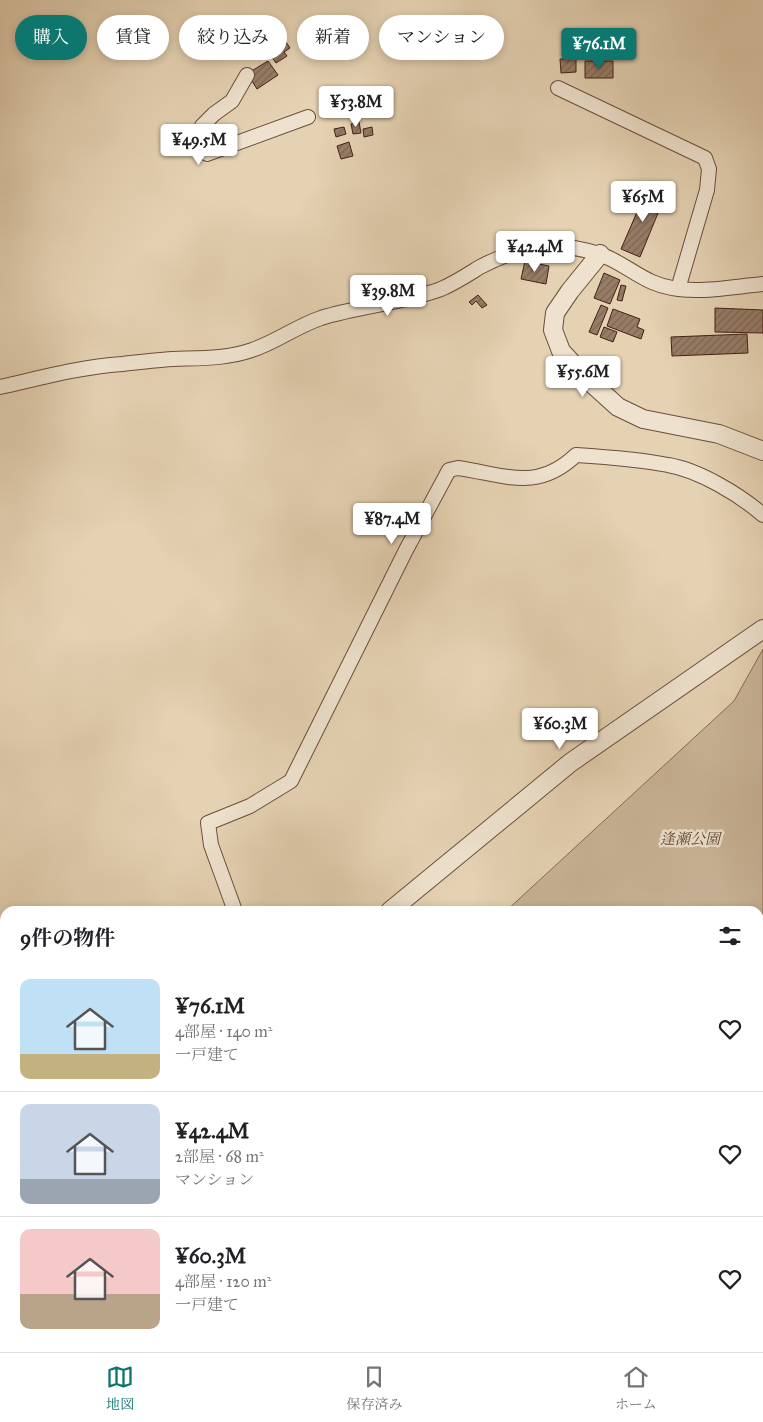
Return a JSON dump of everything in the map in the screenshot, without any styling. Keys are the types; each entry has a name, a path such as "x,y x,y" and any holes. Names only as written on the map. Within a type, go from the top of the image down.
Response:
{"street":[{"path":"247,75 232,101 214,114 202,126 199,144 207,154 308,117"},
{"path":"558,88 705,158 709,169 707,190 678,289"},
{"path":"0,387 97,366 174,359 209,359 253,350 299,326 322,318 407,299 440,289 451,285 494,260 513,253 552,246 600,254 653,283 678,289 697,290 763,284"},
{"path":"600,254 583,273 556,313 554,330 561,351 587,379 618,407 643,419 719,434 763,451"},
{"path":"233,906 211,845 208,823 250,806 291,781 448,470 458,468 522,479 539,478 564,467 576,455 670,465 708,479 734,493 763,515"},
{"path":"396,906 570,763 763,629"}],"green space":[{"name":"逢瀬公園","path":"763,649 763,906 511,906 734,701"}],"building":[{"path":"560,59 576,59 576,72 561,73"},
{"path":"268,61 278,75 257,89 250,78 250,72"},
{"path":"585,61 613,61 613,78 585,78"},
{"path":"359,122 361,133 353,134 351,124"},
{"path":"344,127 346,134 336,137 334,129"},
{"path":"372,127 373,135 364,137 363,129"},
{"path":"349,142 353,156 341,159 337,146"},
{"path":"647,189 665,196 640,257 621,249"},
{"path":"525,261 549,266 546,284 521,279"},
{"path":"604,273 620,280 610,304 594,298"},
{"path":"621,285 626,286 622,301 617,300"},
{"path":"478,295 487,305 482,308 476,301 472,305 469,302"},
{"path":"601,305 608,308 597,335 589,332"},
{"path":"715,308 763,310 763,333 715,332"},
{"path":"613,309 640,319 637,327 644,330 641,339 607,326"},
{"path":"604,327 617,332 613,342 600,337"},
{"path":"747,334 748,353 672,356 671,337"}]}
